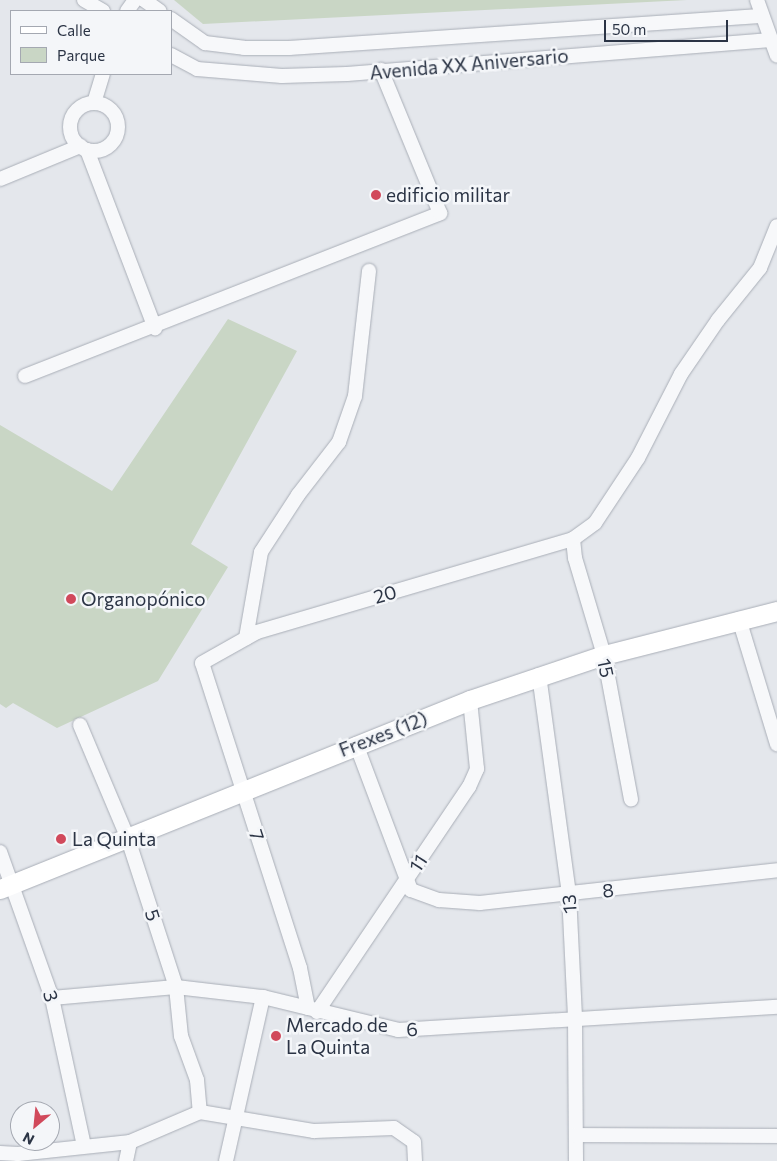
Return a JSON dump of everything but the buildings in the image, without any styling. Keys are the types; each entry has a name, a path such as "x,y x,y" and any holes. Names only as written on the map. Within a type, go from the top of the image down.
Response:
{"main road":[{"name":"Frexes (12)","path":"7,887 127,836 470,700 604,655 739,619 777,611"}],"street":[{"path":"84,0 101,10"},
{"path":"144,0 159,10"},
{"path":"757,0 760,16 777,56"},
{"name":"Avenida XX Aniversario","path":"172,20 206,42 244,48 289,48 760,16"},
{"name":"Avenida XX Aniversario","path":"172,56 197,69 282,76 770,40"},
{"path":"25,376 155,328 440,214 381,70"},
{"path":"94,103 103,75"},
{"path":"0,179 84,148 102,149 117,134 113,113 94,103 80,107 71,119 71,134 84,148 155,328"},
{"path":"574,539 595,523 638,458 681,374 718,320 760,268 777,226"},
{"path":"246,638 261,552 298,495 339,442 355,396 369,271"},
{"name":"20","path":"202,662 257,632 574,539"},
{"name":"15","path":"574,539 574,558 604,655 631,800"},
{"path":"739,619 777,744"},
{"name":"7","path":"202,662 313,1010"},
{"name":"13","path":"539,676 569,894 575,1018 576,1161"},
{"name":"11","path":"313,1010 409,885 469,788 477,769 470,700"},
{"name":"5","path":"80,725 127,836 176,987 181,1036 197,1080 200,1112"},
{"path":"356,744 409,885"},
{"name":"3","path":"0,852 7,887 52,998 84,1146"},
{"name":"8","path":"409,885 439,900 480,903 777,870"},
{"name":"6","path":"52,998 176,987 263,997 398,1030 777,1007"},
{"path":"226,1161 263,997"},
{"path":"0,1153 18,1158 84,1146 130,1142 200,1112 235,1116 314,1131 394,1128 414,1142 415,1161"},
{"path":"576,1135 777,1136"},
{"path":"126,1161 130,1142"}],"green space":[{"path":"174,0 687,0 203,24"},
{"path":"228,319 297,351 191,544 228,567 158,681 57,728 13,703 6,708 0,704 0,425 112,491"}],"place":[{"name":"edificio militar","path":"376,195"},
{"name":"Organopónico","path":"71,599"},
{"name":"La Quinta","path":"61,839"},
{"name":"Mercado de La Quinta","path":"276,1036"}]}
